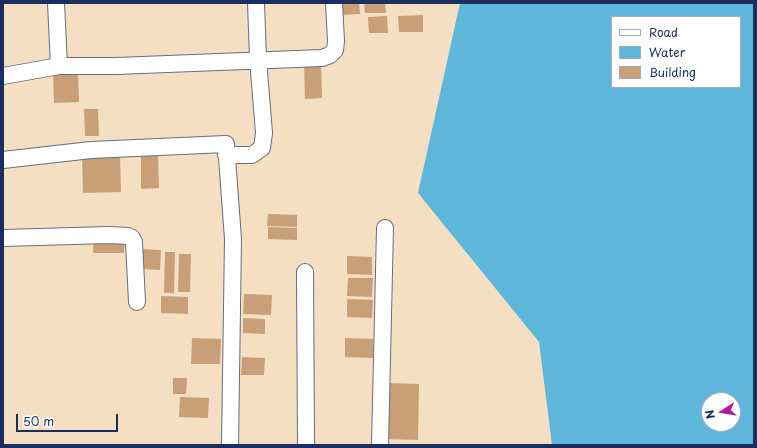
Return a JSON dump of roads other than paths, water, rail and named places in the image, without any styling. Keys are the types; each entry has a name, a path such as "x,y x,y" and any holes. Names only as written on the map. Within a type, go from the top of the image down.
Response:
{"street":[{"path":"56,3 59,66"},
{"path":"226,155 252,155 262,148 264,133 258,59 256,3"},
{"path":"3,76 59,66 116,66 258,59 322,58 330,55 335,50 334,3"},
{"path":"3,160 92,150 226,144 233,239 230,445"},
{"path":"380,445 385,228"},
{"path":"3,238 109,235 128,236 132,238 134,242 138,302"},
{"path":"305,272 306,445"}],"water":[{"path":"460,3 754,3 754,445 552,445 539,342 418,193"}]}
